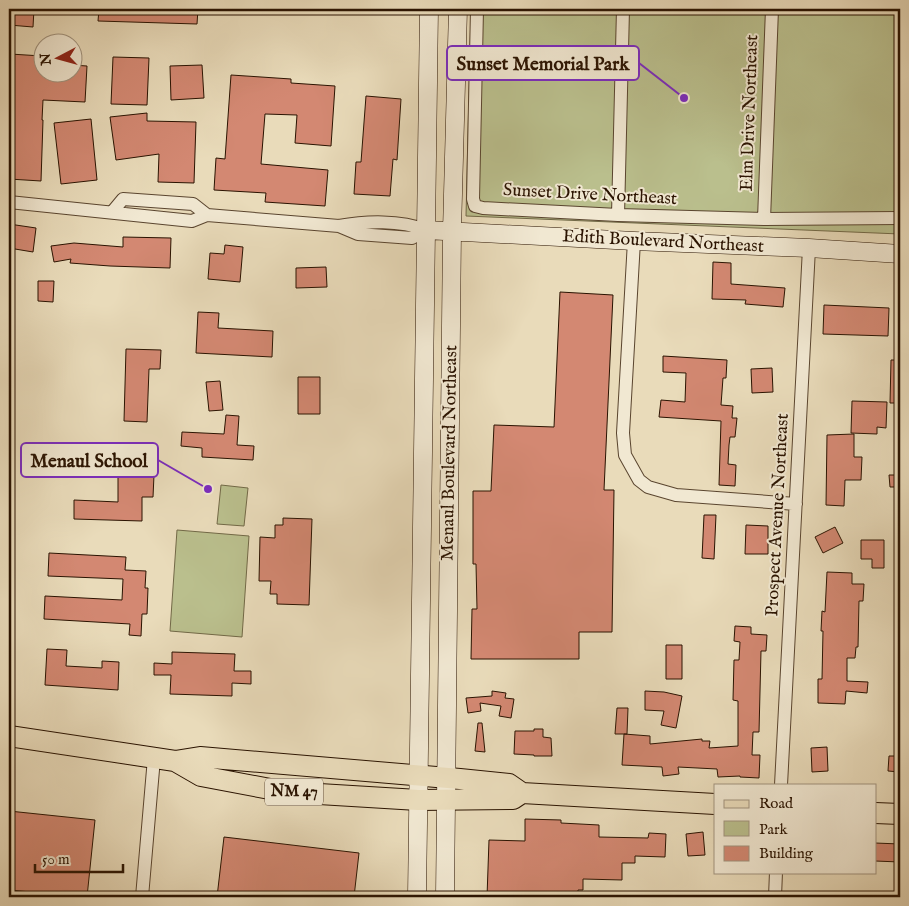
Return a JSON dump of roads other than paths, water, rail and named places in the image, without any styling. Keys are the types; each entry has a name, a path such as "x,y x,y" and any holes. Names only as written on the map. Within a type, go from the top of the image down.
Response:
{"main road":[{"name":"Menaul Boulevard Northeast","path":"417,897 429,9"},
{"name":"Menaul Boulevard Northeast","path":"445,897 452,231 458,9"},
{"name":"Edith Boulevard Northeast","path":"426,230 900,254"},
{"path":"422,571 448,571"},
{"name":"NM 47","path":"9,736 175,761 200,757 509,784 522,793 714,804"},
{"name":"NM 47","path":"175,761 201,776 286,792 418,800 513,800 522,793"},
{"path":"876,813 900,814"}],"street":[{"name":"Sunset Drive Northeast","path":"477,9 473,199 475,206 618,215 764,219 900,218"},
{"path":"618,215 623,9"},
{"name":"Elm Drive Northeast","path":"764,219 772,9"},
{"name":"Edith Boulevard Northeast","path":"9,202 113,212 122,199 193,204 207,216 339,226 366,222 413,225 426,230"},
{"path":"634,241 623,433 625,455 639,480 648,487 676,496 796,504"},
{"name":"Prospect Avenue Northeast","path":"781,784 809,248"},
{"path":"142,897 154,758"},
{"path":"774,897 776,874"}],"place":[{"name":"Sunset Memorial Park","path":"684,98"},
{"name":"Menaul School","path":"208,489"}]}
